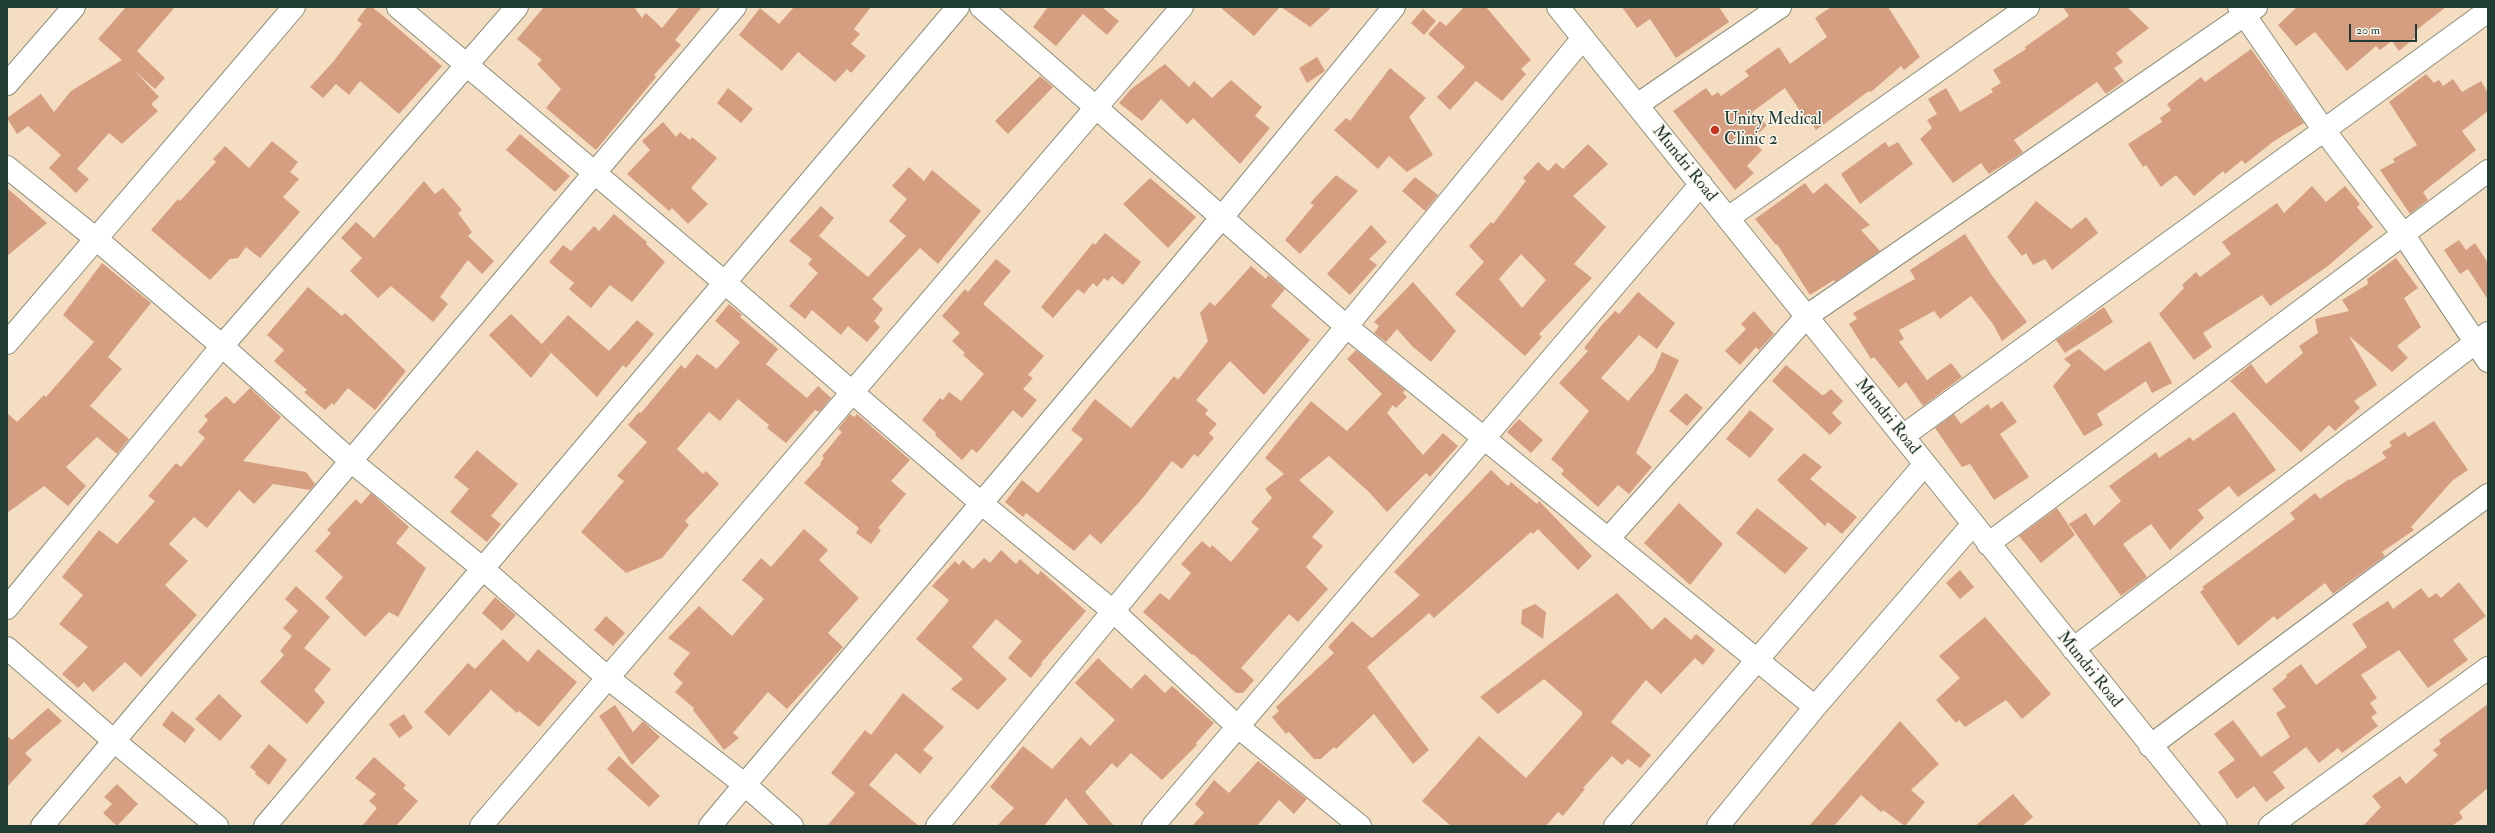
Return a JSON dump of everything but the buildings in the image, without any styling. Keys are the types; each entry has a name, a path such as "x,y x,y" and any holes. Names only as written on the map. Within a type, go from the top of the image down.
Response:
{"street":[{"path":"7,84 74,7"},
{"path":"7,343 95,238 294,7"},
{"path":"398,7 466,67 724,282 981,503 1113,611 1237,726 1360,826"},
{"path":"7,608 222,346 517,7"},
{"path":"42,826 352,462 735,7"},
{"path":"265,826 958,7"},
{"path":"981,7 1223,216 1348,327 1815,707"},
{"path":"481,826 609,679 1096,106 1182,7"},
{"path":"710,826 1223,216 1394,7"},
{"path":"1637,105 1780,7"},
{"path":"1728,218 2028,7"},
{"name":"Mundri Road","path":"1567,10 1583,38 2150,746 2215,825"},
{"path":"1609,538 1807,316 2247,10 2323,130 2482,338 2488,361"},
{"path":"1903,436 2488,11"},
{"path":"937,826 1348,327 1583,38"},
{"path":"7,167 95,238 222,346 352,462 482,568 609,679 744,784 792,826"},
{"path":"1988,544 2488,171"},
{"path":"1153,826 1483,436 1701,184"},
{"path":"2073,649 2482,338"},
{"path":"1615,826 1759,660 1925,464"},
{"path":"2150,746 2488,495"},
{"path":"1718,826 1815,707 1973,524"},
{"path":"7,648 114,741 217,826"},
{"path":"2270,826 2488,668"}],"place":[{"name":"Unity Medical Clinic 2","path":"1715,130"}]}
